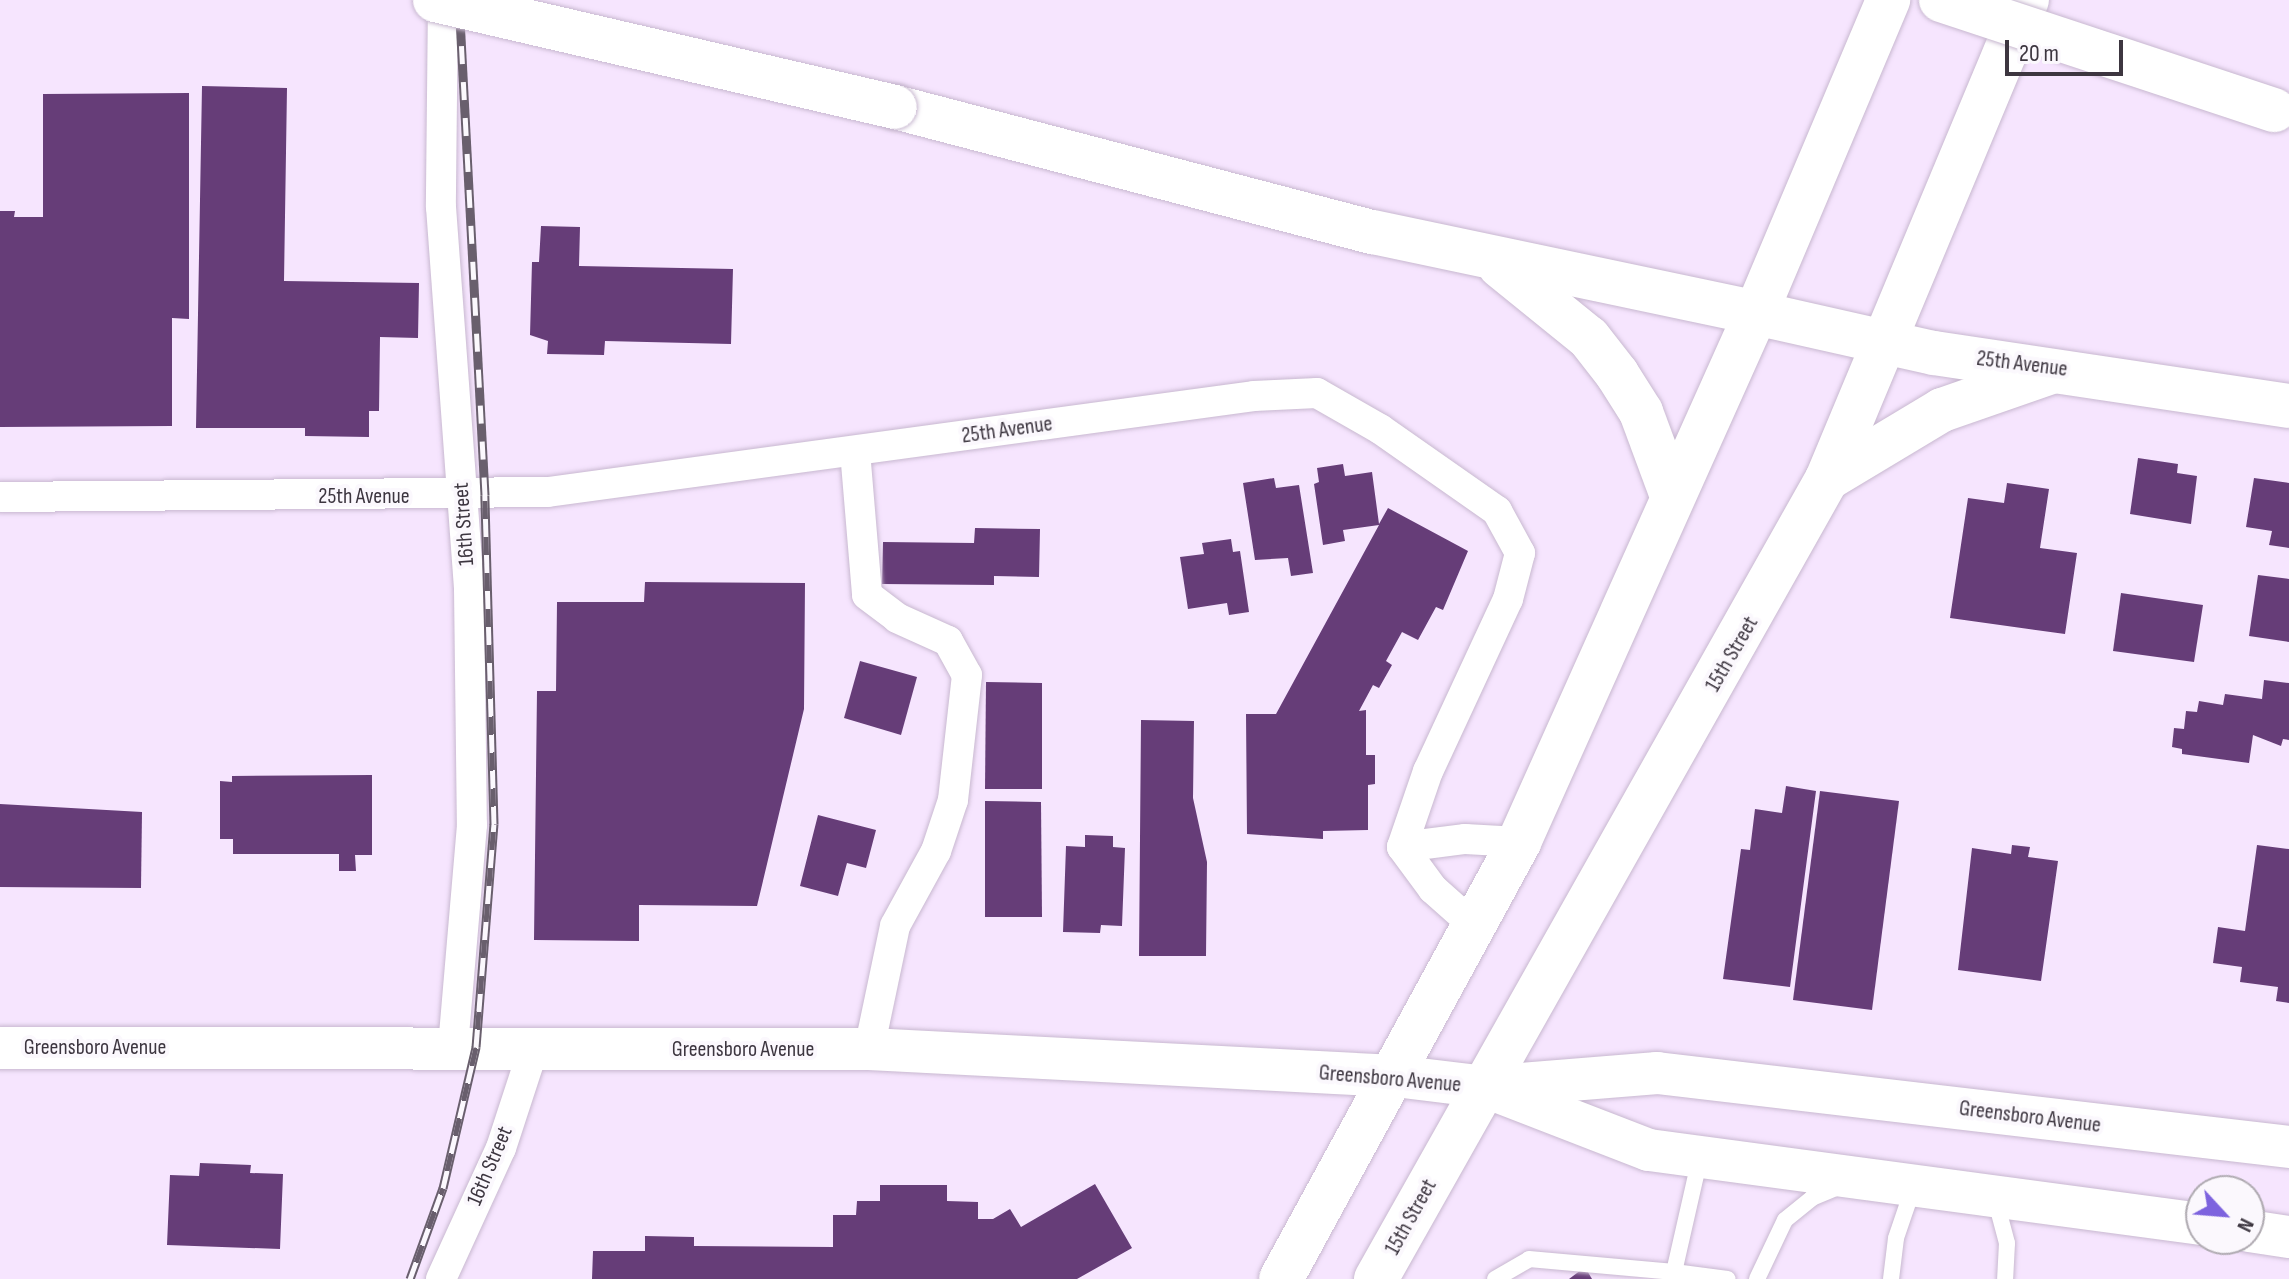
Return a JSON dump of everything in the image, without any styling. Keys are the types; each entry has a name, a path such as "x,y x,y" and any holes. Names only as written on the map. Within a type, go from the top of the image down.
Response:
{"main road":[{"name":"25th Avenue","path":"435,0 895,107 1489,258 1888,343 2289,406"},
{"path":"1281,1279 1477,928 1519,842 1756,313 1888,0"},
{"path":"1941,0 2281,113"},
{"name":"15th Street","path":"1376,1279 1827,479 1888,343 2027,0"},
{"path":"1489,258 1589,338 1641,412 1672,496"},
{"path":"1827,479 1942,410 2061,368"},
{"name":"Greensboro Avenue","path":"0,1048 869,1049 1395,1076 1484,1087 1657,1073 2289,1147"},
{"name":"Greensboro Avenue","path":"1484,1087 1649,1150 2185,1222"},
{"path":"2265,1233 2289,1237"}],"street":[{"name":"16th Street","path":"443,0 441,207 462,496 472,825 453,1047"},
{"name":"25th Avenue","path":"0,497 462,496 548,492 1254,396 1317,393 1380,429 1497,511 1520,553 1508,599 1428,771 1402,847"},
{"path":"855,451 867,595 897,618 948,641 967,675 953,800 936,851 895,926 869,1049"},
{"path":"1477,928 1433,889 1402,847 1465,839 1519,842"},
{"name":"16th Street","path":"441,1279 501,1148 533,1050"}],"lane":[{"path":"1674,1272 1701,1157"},
{"path":"1757,1279 1785,1220 1812,1198 1860,1178"},
{"path":"1891,1279 1896,1238 1914,1185"},
{"path":"1995,1197 2007,1243 2005,1279"},
{"path":"1495,1279 1529,1259 1728,1279"}],"building":[{"path":"202,86 287,88 284,281 419,283 418,338 380,337 379,411 369,411 369,437 305,436 305,428 196,428"},
{"path":"189,93 189,319 172,318 172,426 0,427 0,211 15,211 14,217 43,217 43,94"},
{"path":"541,226 580,227 579,266 733,269 731,344 605,341 604,355 547,354 548,341 530,335 532,262 539,262"},
{"path":"2138,458 2178,464 2177,473 2197,476 2191,524 2130,514"},
{"path":"1343,464 1345,476 1372,472 1379,524 1388,508 1468,551 1443,610 1436,607 1418,640 1402,632 1386,661 1392,665 1379,688 1373,685 1359,711 1366,710 1366,755 1375,755 1375,784 1368,785 1368,830 1323,831 1323,839 1247,834 1246,714 1276,714 1379,525 1343,530 1345,541 1323,545 1314,484 1319,482 1317,468"},
{"path":"1274,478 1276,488 1299,485 1313,573 1291,576 1288,558 1255,560 1243,483"},
{"path":"2254,478 2289,483 2289,548 2269,545 2272,531 2246,527"},
{"path":"2007,483 2049,489 2040,548 2077,553 2065,634 1950,618 1968,498 2004,503"},
{"path":"975,528 1040,529 1039,577 994,576 994,585 882,584 883,542 974,543"},
{"path":"1231,539 1233,552 1240,551 1249,612 1229,615 1227,603 1188,609 1180,557 1204,554 1202,543"},
{"path":"2258,575 2289,579 2289,642 2249,636"},
{"path":"645,582 805,583 804,709 757,906 639,905 639,941 534,940 537,691 556,691 557,602 644,602"},
{"path":"2121,593 2203,605 2194,662 2113,651"},
{"path":"860,661 917,677 901,735 844,718"},
{"path":"2264,680 2289,683 2289,740 2283,739 2281,746 2253,735 2249,763 2182,754 2182,749 2172,747 2174,728 2184,729 2186,711 2197,712 2199,701 2223,705 2225,694 2262,699"},
{"path":"986,682 1042,683 1042,789 985,789"},
{"path":"1141,720 1194,721 1193,798 1207,862 1206,956 1139,956"},
{"path":"372,775 372,855 355,855 356,871 339,871 339,854 233,854 233,839 220,839 220,781 232,782 232,776"},
{"path":"1786,786 1816,791 1790,987 1723,979 1741,849 1750,850 1755,809 1782,813"},
{"path":"1820,791 1899,801 1872,1010 1793,1000"},
{"path":"985,801 1041,802 1042,917 985,917"},
{"path":"0,804 142,812 141,888 0,887"},
{"path":"818,815 876,830 866,868 847,863 838,896 800,886"},
{"path":"1085,835 1113,836 1113,847 1125,848 1122,926 1101,925 1100,933 1063,932 1066,846 1085,847"},
{"path":"2012,845 2030,847 2028,857 2058,861 2041,981 1958,970 1972,848 2011,854"},
{"path":"2257,845 2289,849 2289,1003 2276,1001 2278,987 2240,982 2242,967 2213,963 2218,927 2245,931"},
{"path":"200,1163 251,1165 250,1173 283,1174 280,1249 167,1245 170,1175 199,1176"},
{"path":"1095,1184 1132,1248 1077,1279 592,1279 593,1251 645,1251 645,1236 694,1237 694,1246 833,1247 833,1215 856,1215 857,1201 880,1201 880,1185 947,1185 947,1201 978,1202 978,1219 993,1219 1010,1209 1021,1227"},
{"path":"1585,1267 1592,1279 1569,1279"}],"railway":[{"path":"410,1279 443,1188 476,1047 494,824 485,495 459,0"}]}
